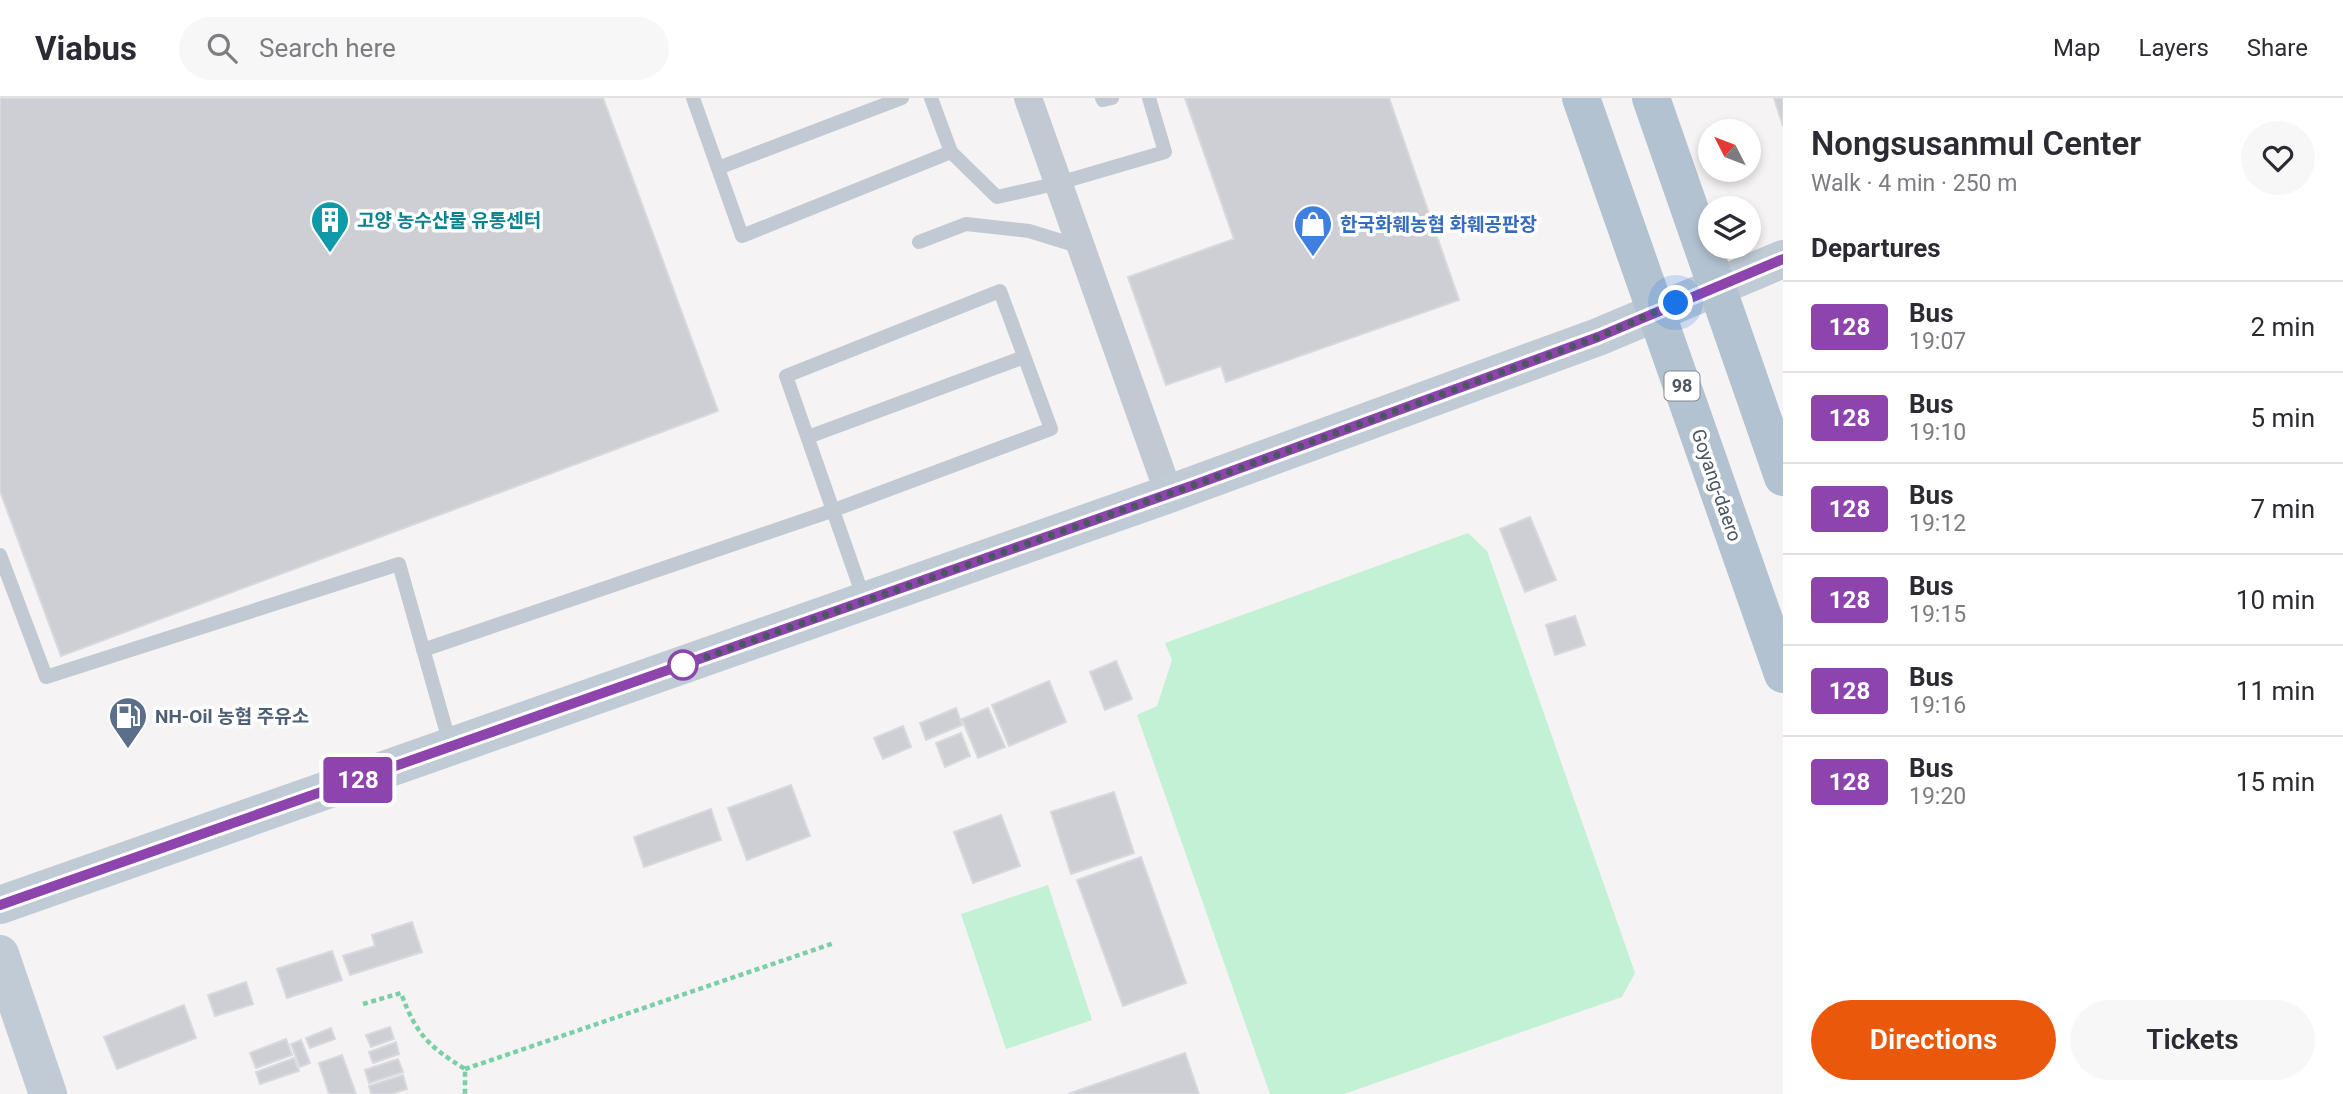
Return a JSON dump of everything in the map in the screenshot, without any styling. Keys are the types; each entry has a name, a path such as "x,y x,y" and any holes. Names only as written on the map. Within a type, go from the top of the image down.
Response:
{"main road":[{"name":"Goyang-daero","path":"1581,98 1783,674"},
{"path":"1651,98 1783,477"}],"street":[{"path":"1028,98 1169,494"},
{"path":"0,905 1169,494 1598,337 1783,259"},
{"path":"0,954 48,1094"}],"lane":[{"path":"693,98 742,236 951,152"},
{"path":"718,168 902,98"},
{"path":"931,98 951,152 997,197 1059,183 1165,152 1149,98"},
{"path":"1102,98 1112,98"},
{"path":"919,242 966,224 1030,230 1081,247"},
{"path":"423,650 834,510 1051,429 1000,291 786,376 834,510 864,601"},
{"path":"808,438 1024,356"},
{"path":"0,555 46,677 399,564 451,747"}],"path":[{"path":"465,1069 834,943"},
{"path":"363,1004 401,993 410,1017 425,1041 465,1069"},
{"path":"464,1094 465,1069"}],"green space":[{"path":"1468,533 1487,551 1635,973 1622,997 1344,1094 1270,1094 1137,715 1157,706 1172,660 1165,643"},
{"path":"1048,885 1092,1020 1006,1049 961,914"}],"building":[{"name":"고양 농수산물 유통센터","path":"0,98 603,98 718,411 61,656 0,491"},
{"name":"한국화훼농협 화훼공판장","path":"1185,98 1389,98 1459,300 1226,382 1221,366 1166,385 1128,277 1234,239"},
{"path":"1774,98 1783,98 1783,126"},
{"path":"1530,517 1556,580 1525,592 1500,529"},
{"path":"1575,616 1585,645 1555,655 1546,625"},
{"path":"1116,661 1132,699 1105,710 1090,672"},
{"path":"1049,681 1066,722 1009,746 992,705"},
{"path":"956,708 962,725 926,740 920,723"},
{"path":"988,708 1005,747 978,758 962,719"},
{"path":"903,726 911,747 883,759 874,738"},
{"path":"961,733 970,756 945,767 936,743"},
{"path":"791,785 810,836 747,860 728,808"},
{"path":"1114,792 1134,853 1071,874 1051,812"},
{"path":"711,809 721,840 644,867 634,837"},
{"path":"1001,815 1020,866 973,883 954,832"},
{"path":"1141,857 1186,983 1123,1006 1077,880"},
{"path":"412,922 422,952 350,975 343,956 375,946 372,935"},
{"path":"332,951 342,980 287,998 277,969"},
{"path":"246,982 253,1004 215,1016 208,995"},
{"path":"184,1005 196,1038 117,1069 104,1037"},
{"path":"390,1027 394,1039 371,1047 366,1035"},
{"path":"331,1028 335,1039 310,1048 306,1038"},
{"path":"286,1039 292,1055 256,1068 250,1053"},
{"path":"301,1040 310,1063 300,1067 291,1044"},
{"path":"396,1042 399,1054 373,1063 369,1052"},
{"path":"1185,1053 1199,1094 1068,1094"},
{"path":"342,1055 356,1094 329,1094 319,1063"},
{"path":"294,1058 299,1071 260,1084 256,1072"},
{"path":"398,1059 403,1072 369,1083 365,1070"},
{"path":"403,1075 407,1089 391,1094 371,1094 369,1086"}],"bus line":[{"name":"128","path":"0,905 1194,485 1598,337 1783,259"}],"place":[{"name":"고양 농수산물 유통센터","path":"330,254"},
{"name":"한국화훼농협 화훼공판장","path":"1313,258"},
{"name":"NH-Oil 농협 주유소","path":"128,750"}],"route":[{"path":"683,665 1194,485 1598,337 1676,303"}]}
